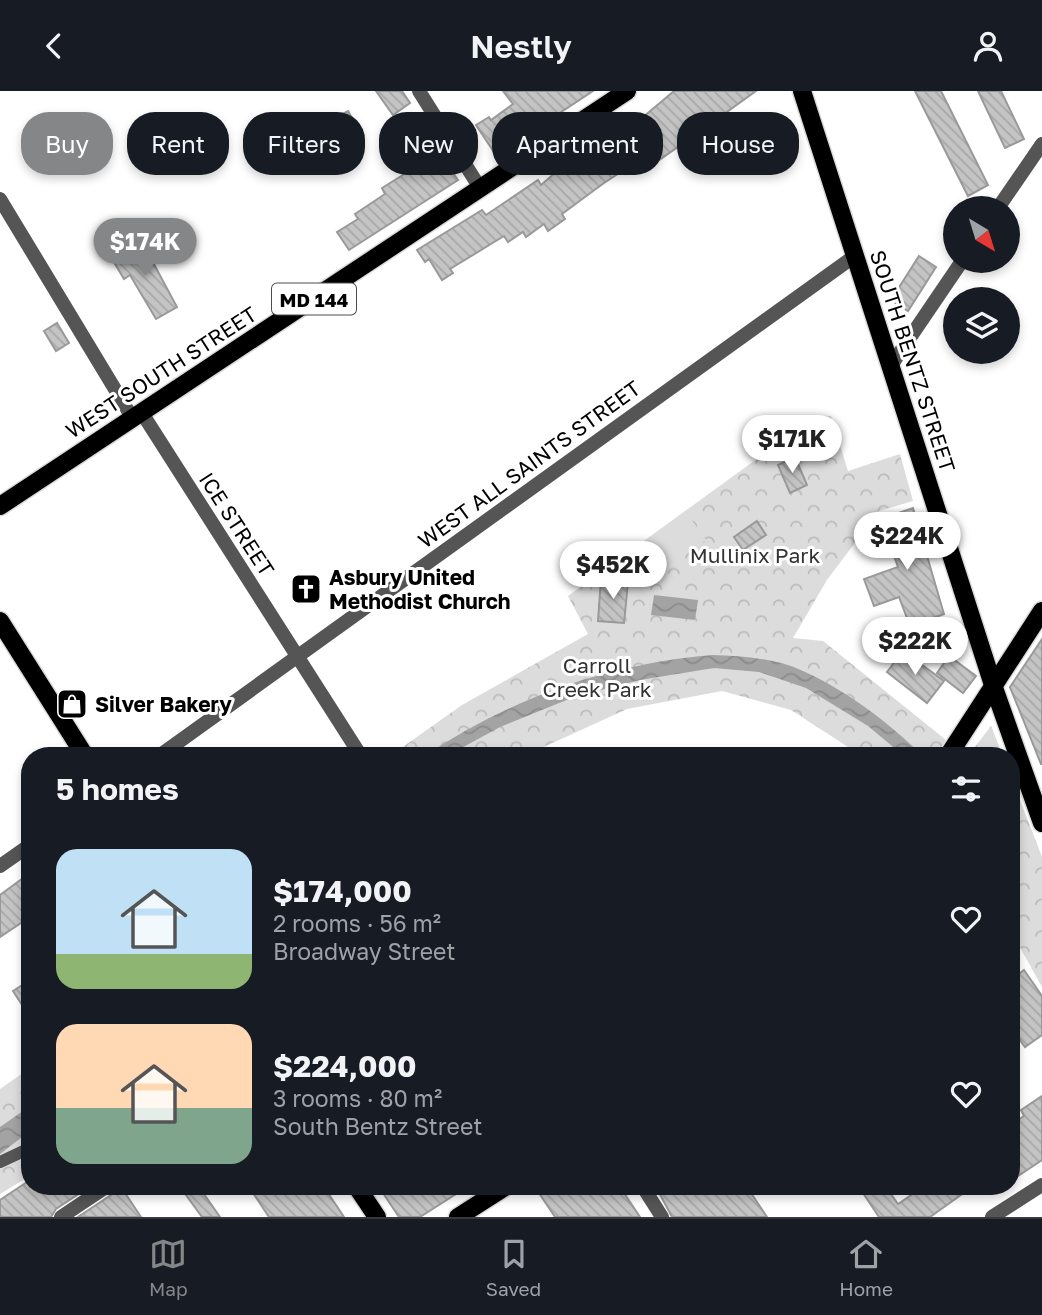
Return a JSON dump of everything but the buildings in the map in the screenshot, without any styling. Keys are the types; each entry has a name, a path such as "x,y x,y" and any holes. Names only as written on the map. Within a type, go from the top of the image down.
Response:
{"main road":[{"name":"WEST SOUTH STREET","path":"0,506 627,91"},
{"name":"SOUTH BENTZ STREET","path":"802,91 1015,747"},
{"path":"954,747 1042,611"},
{"path":"0,621 79,747"},
{"name":"SOUTH BENTZ STREET","path":"1020,761 1041,820"},
{"path":"362,1195 377,1217"},
{"path":"458,1217 492,1195"}],"street":[{"path":"419,91 480,188"},
{"path":"1006,196 1042,144"},
{"name":"ICE STREET","path":"0,199 137,416 355,747"},
{"name":"WEST ALL SAINTS STREET","path":"172,747 856,255"},
{"path":"890,367 954,273"},
{"path":"0,866 21,851"},
{"path":"0,1162 21,1152"},
{"path":"992,1217 1042,1185"},
{"path":"61,1217 94,1195"},
{"path":"648,1195 662,1217"}],"green space":[{"path":"816,416 831,416 848,471 900,454 913,501 879,511 827,580 793,638 823,641 946,740 942,747 848,747 791,710 722,691 627,709 544,747 403,747 462,705 588,634 568,596"},
{"path":"686,512 706,540 649,581 629,553"},
{"path":"991,726 999,747 975,747"},
{"path":"1020,800 1042,857 1042,987 1020,947"},
{"path":"21,1074 21,1181 0,1194 0,1089"}],"water":[{"path":"654,595 698,600 695,620 651,615"},
{"path":"712,655 747,657 770,660 803,671 866,708 913,747 893,747 868,726 806,688 759,672 714,668 640,680 574,697 500,727 463,747 439,747 491,717 562,687 599,675 674,659"},
{"path":"21,1112 21,1138 0,1154 0,1127"}],"place":[{"name":"Asbury United Methodist Church","path":"306,589"},
{"name":"Silver Bakery","path":"72,704"}],"park label":[{"name":"Mullinix Park","path":"755,555"},
{"name":"Carroll Creek Park","path":"597,677"}]}
